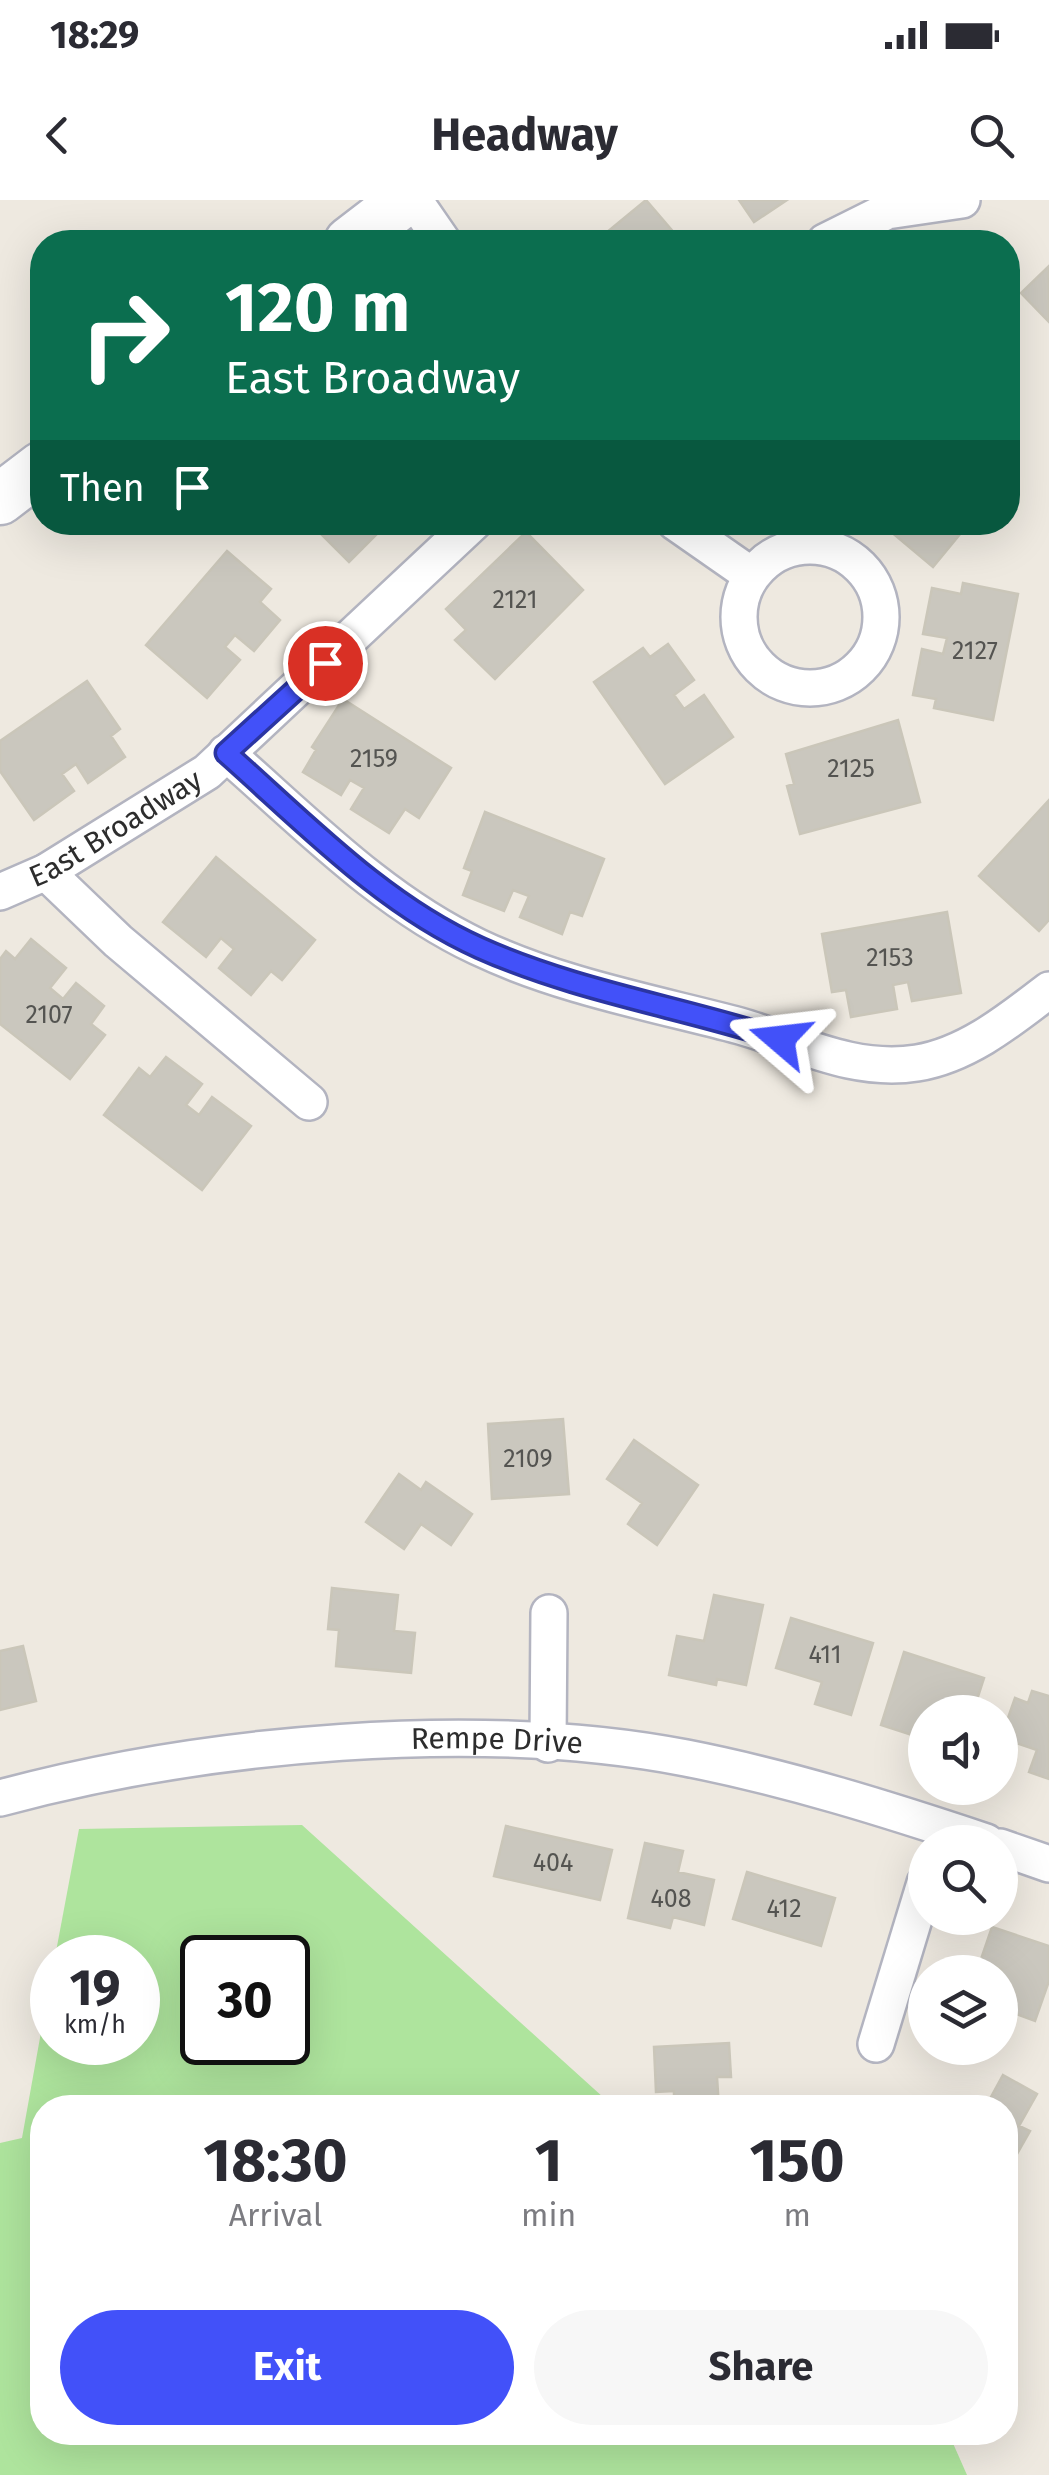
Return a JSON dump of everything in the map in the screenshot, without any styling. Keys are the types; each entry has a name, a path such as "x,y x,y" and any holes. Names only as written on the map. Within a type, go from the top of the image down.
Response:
{"main road":[{"path":"370,230 405,200"},
{"path":"0,499 30,476"}],"street":[{"path":"414,200 435,230"},
{"path":"850,230 887,212 962,200"},
{"name":"East Broadway","path":"0,892 46,872 207,772 460,535"},
{"path":"694,535 751,575"},
{"path":"812,545 840,552 860,566 880,603 880,626 865,660 841,681 822,687 785,684 764,672 745,648 738,624 742,594 751,575 782,550 812,545"},
{"name":"East Broadway","path":"226,753 353,864 425,918 480,948 587,986 745,1028 850,1062 917,1063 936,1058 983,1037 1049,990"},
{"path":"46,872 214,1025 310,1102"},
{"path":"548,1744 549,1613"},
{"name":"Rempe Drive","path":"0,1798 274,1748 448,1739 548,1744 684,1758 814,1788 913,1825"},
{"path":"1018,1853 1049,1864"},
{"path":"876,2044 909,1935"}],"green space":[{"path":"302,1825 601,2095 30,2095 30,2445 954,2445 967,2475 0,2475 0,2143 22,2138 35,2065 160,2065 160,1935 59,1935 79,1829"}],"building":[{"path":"646,200 672,230 610,230"},
{"path":"739,200 787,200 754,222"},
{"path":"1049,266 1049,322 1021,293"},
{"path":"322,535 376,535 349,562"},
{"path":"523,535 529,535 583,590 495,679 455,640 466,630 446,609"},
{"path":"895,535 959,535 933,567"},
{"path":"227,551 271,589 260,602 280,620 254,651 235,635 225,647 240,660 207,698 146,645"},
{"path":"963,583 1018,594 993,720 934,708 936,699 913,695 922,649 943,654 947,638 923,634 932,588 961,594"},
{"path":"668,644 694,680 674,695 684,709 704,695 733,737 665,784 594,682 643,648 650,657"},
{"path":"87,681 120,729 111,736 125,757 88,783 76,764 62,774 74,791 34,820 0,771 0,741"},
{"path":"343,699 451,768 419,818 405,809 389,833 351,809 364,788 350,780 341,795 303,772 316,750 312,747"},
{"path":"898,720 920,802 800,834 787,786 794,784 786,754"},
{"path":"1049,800 1049,920 1039,931 979,876"},
{"path":"485,812 604,859 582,916 570,912 562,934 520,917 529,896 513,890 504,911 463,895 472,871 464,868"},
{"path":"216,857 315,940 282,980 271,971 251,995 219,968 234,949 221,938 206,957 163,922"},
{"path":"947,912 961,993 912,1001 908,982 893,985 897,1009 851,1017 846,990 832,992 822,934"},
{"path":"31,939 66,968 50,988 63,999 76,983 104,1006 91,1024 105,1035 70,1079 0,1024 0,959 6,951 15,959"},
{"path":"166,1057 202,1084 186,1105 199,1115 212,1097 251,1126 202,1190 104,1115 139,1068 150,1077"},
{"path":"563,1419 569,1494 492,1499 488,1424"},
{"path":"634,1440 698,1485 657,1545 628,1524 642,1503 607,1479"},
{"path":"399,1474 421,1490 426,1482 472,1514 451,1545 421,1524 404,1549 366,1522"},
{"path":"332,1588 398,1595 394,1631 415,1633 411,1673 336,1666 339,1630 328,1629"},
{"path":"714,1595 763,1605 746,1685 717,1679 716,1685 669,1675 677,1636 704,1641"},
{"path":"791,1618 873,1643 851,1715 815,1704 822,1682 776,1668"},
{"path":"23,1646 36,1701 0,1710 0,1651"},
{"path":"904,1652 984,1678 978,1695 908,1695 908,1734 881,1725"},
{"path":"1032,1691 1049,1696 1049,1779 1029,1772 1037,1750 1018,1744 1018,1699 1028,1703"},
{"path":"506,1826 612,1850 600,1900 494,1876"},
{"path":"645,1843 683,1851 678,1872 714,1880 704,1925 673,1917 670,1928 628,1918"},
{"path":"747,1872 835,1898 821,1946 733,1919"},
{"path":"989,1935 1016,1935 1049,1946 1049,1981 1035,2021 1018,2015 1018,1955 982,1955"},
{"path":"729,2043 731,2077 717,2077 718,2095 656,2092 654,2047"},
{"path":"1003,2075 1037,2094 1019,2126 1030,2131 1018,2152 1018,2095 992,2095"}],"route":[{"path":"325,663 226,753 353,864 425,918 480,948 587,986 780,1039"}]}
